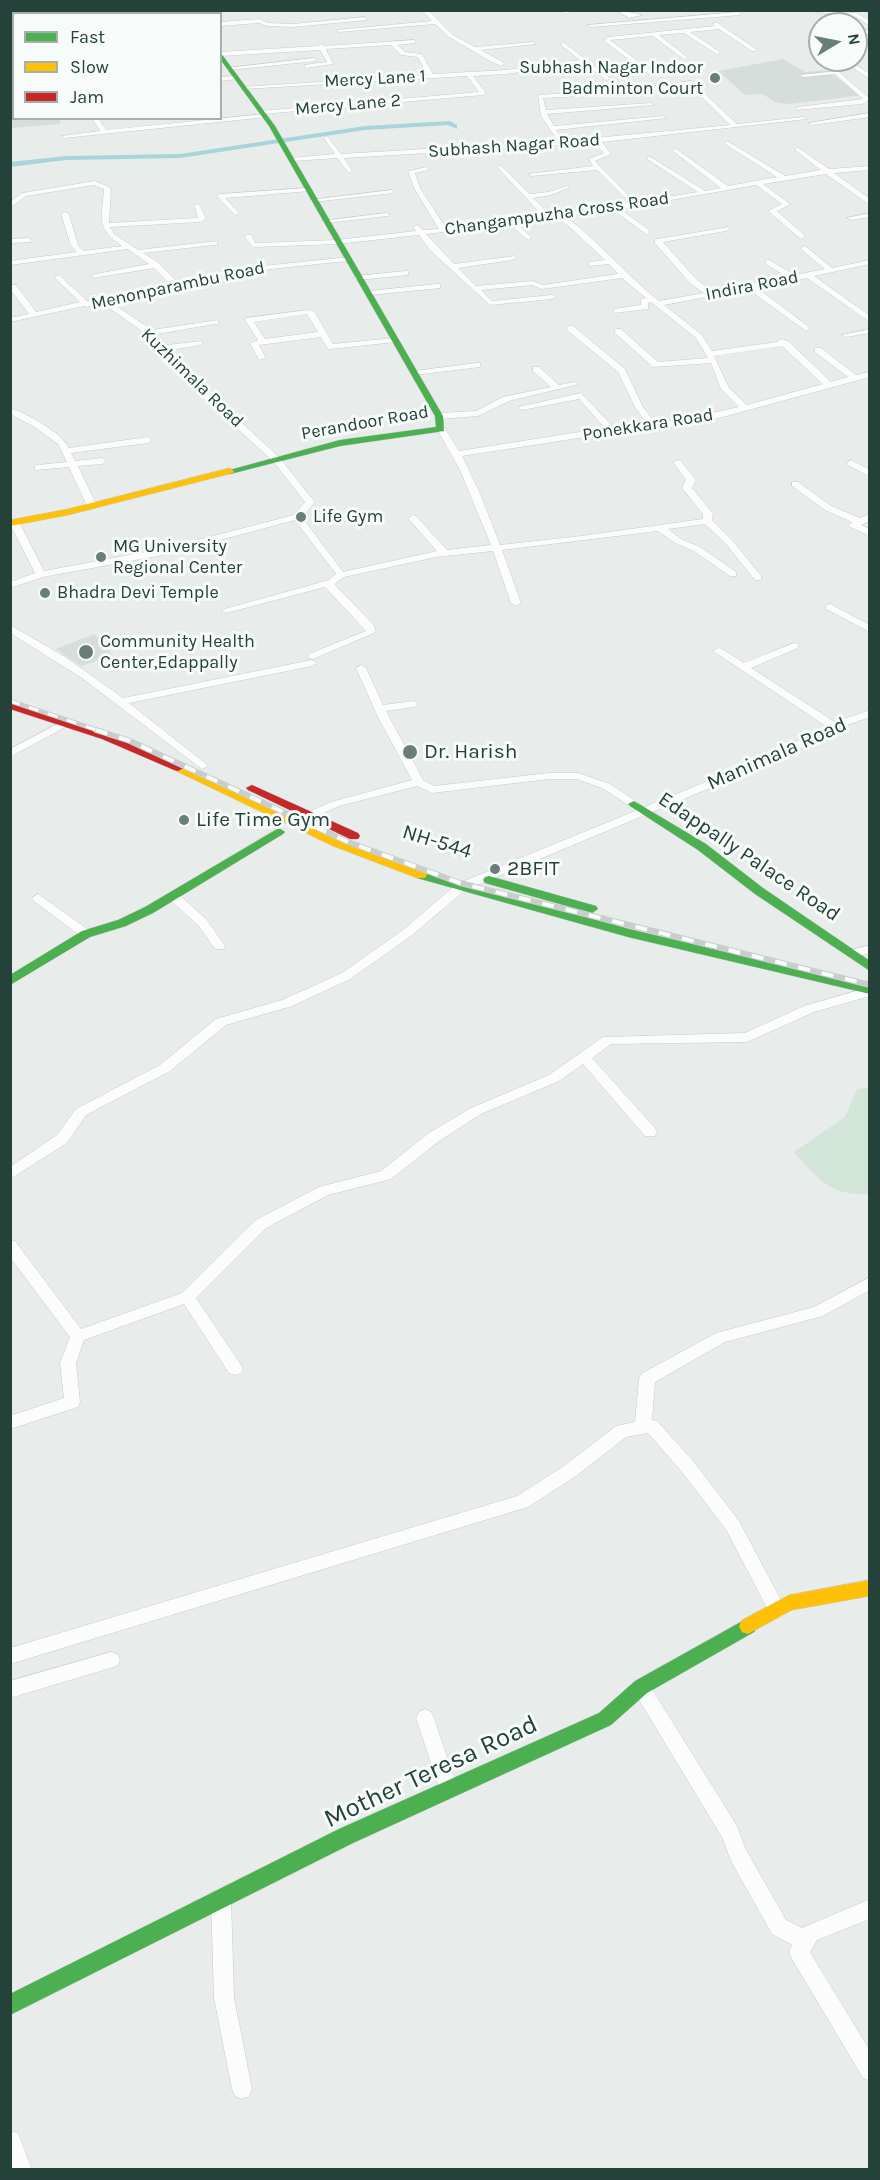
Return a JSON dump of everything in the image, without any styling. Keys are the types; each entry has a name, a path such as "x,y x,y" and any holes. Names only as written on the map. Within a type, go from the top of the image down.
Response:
{"main road":[{"name":"Perandoor Road","path":"12,522 92,506 276,459 440,422 369,293 346,259 292,159 222,57"},
{"name":"NH-544","path":"10,693 118,729 197,771 231,793 314,834 386,863 461,887 726,958 870,991"},
{"name":"NH-544","path":"10,705 122,742 311,814 361,840 446,869 700,936 870,976"},
{"name":"Edappally Palace Road","path":"640,808 702,847 759,891 870,967"},
{"path":"10,981 86,934 122,923 173,896 279,832"},
{"name":"Mother Teresa Road","path":"10,2006 346,1836 605,1719 641,1688 789,1603 870,1588"}],"street":[{"path":"423,10 451,36 502,64"},
{"path":"565,12 574,10"},
{"path":"618,10 629,16 689,10"},
{"path":"697,10 754,50"},
{"path":"591,25 739,14"},
{"path":"222,24 260,21 265,25 298,25 365,19"},
{"path":"339,30 433,20"},
{"path":"298,25 304,30 318,30"},
{"path":"376,26 382,40 392,42 403,54 420,54 431,76"},
{"path":"650,73 607,41 613,37 721,27"},
{"path":"356,29 363,42"},
{"path":"685,31 718,53"},
{"path":"654,34 685,58"},
{"path":"222,54 414,42"},
{"path":"476,49 533,44"},
{"path":"563,44 608,79"},
{"path":"291,67 331,63 321,46"},
{"path":"222,79 314,60"},
{"name":"Mercy Lane 1","path":"237,77 387,78 506,72 586,62"},
{"path":"374,70 387,78"},
{"path":"798,110 862,102 868,99 836,72 803,75"},
{"name":"Mercy Lane 2","path":"266,118 483,93 469,74"},
{"path":"562,143 543,112 540,96 634,91 691,83 735,126"},
{"path":"634,91 679,134"},
{"path":"543,112 651,105"},
{"path":"812,123 870,115"},
{"path":"64,136 266,118"},
{"path":"552,128 664,118"},
{"name":"Subhash Nagar Road","path":"292,159 597,141 804,119"},
{"path":"96,120 104,132"},
{"path":"151,120 155,127"},
{"path":"327,138 349,171"},
{"path":"597,141 608,154 591,160 626,196 640,203"},
{"path":"727,143 785,178"},
{"path":"797,149 870,203"},
{"path":"675,150 727,189"},
{"path":"420,153 427,167 411,171 417,188 443,229"},
{"path":"649,158 704,193"},
{"path":"500,167 549,218"},
{"path":"531,174 597,168"},
{"name":"Changampuzha Cross Road","path":"248,236 253,245 337,242 418,228 443,229 549,218 828,171 870,168"},
{"path":"73,177 78,186"},
{"path":"10,206 24,194 78,186 93,180 108,188 105,225 111,235 156,265 173,283"},
{"path":"758,184 787,204 771,211 801,237"},
{"path":"528,196 549,194 566,187"},
{"path":"235,213 220,196 392,192"},
{"path":"105,225 198,220 202,218 198,206"},
{"path":"615,208 646,232"},
{"path":"323,216 355,209"},
{"path":"65,214 75,246 82,253"},
{"path":"323,216 386,215"},
{"path":"851,218 870,215"},
{"name":"Indira Road","path":"560,216 654,302 699,337 712,357 725,389 744,407"},
{"path":"511,222 528,238"},
{"path":"418,228 433,248 490,303 552,297"},
{"path":"710,293 694,282 658,241 726,229"},
{"path":"10,241 28,240"},
{"path":"10,262 82,253 214,243"},
{"path":"805,248 830,270"},
{"path":"453,266 512,258"},
{"name":"Menonparambu Road","path":"10,320 87,305 173,283 233,271 346,259"},
{"path":"592,264 611,262"},
{"path":"769,262 794,278"},
{"path":"808,275 870,262"},
{"path":"96,276 156,265"},
{"path":"357,278 405,273"},
{"path":"474,288 533,283 542,287 624,275"},
{"name":"Indira Road","path":"654,302 808,275 870,320"},
{"path":"59,277 87,305"},
{"path":"748,285 806,329"},
{"path":"369,293 437,286"},
{"path":"13,287 34,315"},
{"name":"Kuzhimala Road","path":"104,301 150,333 165,348 190,381 276,459 310,502 297,517"},
{"path":"617,311 645,307 644,302 654,302"},
{"path":"646,316 666,312"},
{"path":"263,342 249,322 252,318 311,313 323,334 334,347 395,340"},
{"path":"150,333 215,322"},
{"path":"570,328 622,371 639,407 652,425"},
{"path":"618,331 656,365 712,357 783,342 830,386"},
{"path":"846,335 870,331"},
{"path":"262,358 254,343 323,334"},
{"path":"165,348 199,343"},
{"path":"818,350 854,378"},
{"path":"414,373 477,365"},
{"path":"536,369 557,388"},
{"name":"Ponekkara Road","path":"458,454 611,430 698,420 870,374"},
{"path":"516,603 458,454 440,422 478,413 506,399 575,384"},
{"path":"522,407 581,396 611,430"},
{"path":"10,410 36,424 62,443 92,506"},
{"path":"66,451 148,440"},
{"path":"38,468 102,461"},
{"path":"677,462 691,480 687,488 708,514 707,521"},
{"path":"851,463 870,474"},
{"path":"795,484 828,508 860,522"},
{"path":"10,585 41,574 168,551 297,517 341,575"},
{"path":"870,517 853,525 870,533"},
{"path":"413,518 444,553"},
{"path":"226,610 327,583 341,575 444,553 661,529 707,521"},
{"path":"707,521 729,542 758,578"},
{"path":"12,522 41,574"},
{"path":"661,529 678,541 697,549 733,574"},
{"path":"122,701 312,659 371,632 370,627 327,583"},
{"path":"830,607 870,629"},
{"path":"10,628 61,657 122,701 197,771"},
{"path":"745,667 794,646"},
{"path":"718,651 834,726"},
{"path":"361,668 379,709 419,782 432,790 549,776 578,776 606,786 640,808"},
{"path":"379,709 414,704"},
{"name":"Manimala Road","path":"461,887 486,879 640,808 778,756 834,726 870,713"},
{"path":"10,754 65,723"},
{"path":"311,814 345,801 419,782"},
{"path":"279,832 293,824"},
{"path":"10,1174 62,1139 81,1112 165,1068 221,1022 287,1003 346,976 407,933 461,887"},
{"path":"173,896 202,922 219,946"},
{"path":"38,898 86,934"},
{"path":"852,954 870,949"},
{"path":"10,1423 72,1402 68,1363 78,1336 187,1297 261,1224 324,1191 386,1175 434,1137 476,1111 554,1078 608,1040 747,1037 809,1009 870,991"},
{"path":"584,1056 650,1132"},
{"path":"10,1245 78,1336"},
{"path":"643,1428 647,1379 721,1337 818,1312 870,1283"},
{"path":"187,1297 235,1369"},
{"path":"10,1656 522,1502 570,1471 622,1431 651,1426 681,1459 733,1526 777,1610"},
{"path":"10,1690 111,1660"},
{"path":"641,1688 730,1833 738,1854 779,1927 805,1941"},
{"path":"424,1718 449,1790"},
{"path":"221,1899 224,1998 242,2088"},
{"path":"870,1909 810,1933 800,1952 870,2071"},
{"path":"10,2141 21,2169"}],"shaded area":[{"path":"783,59 806,72 828,72 863,95 789,104 774,102 763,94 745,95 718,71"},
{"path":"11,105 12,120 59,120 61,124 11,128"},
{"name":"Community Health Center,Edappally","path":"94,634 106,643 112,656 81,666 56,649"}],"green space":[{"path":"869,1088 869,1194 844,1192 834,1189 818,1178 794,1152 845,1117 857,1089"}],"waterway":[{"path":"10,165 66,158 180,156 365,128 450,123 454,127"}],"railway":[{"path":"10,701 100,731"},
{"path":"96,730 130,741 348,842 460,883 870,985"}],"traffic: fast":[{"path":"98,12 106,10"},
{"path":"222,57 272,126 439,416 441,429 340,443 230,471"},
{"path":"634,804 702,847 759,891 870,967"},
{"path":"10,981 86,934 122,923 149,910 279,832"},
{"path":"421,875 628,933 870,990"},
{"path":"489,880 592,909"},
{"path":"10,2005 346,1836 605,1719 641,1687 748,1626"}],"traffic: slow":[{"path":"10,523 68,512 230,471"},
{"path":"178,768 337,843 421,875"},
{"path":"748,1626 789,1603 870,1588"}],"traffic: jam":[{"path":"10,705 106,737 178,768"},
{"path":"252,788 354,836"}],"place":[{"name":"Subhash Nagar Indoor Badminton Court","path":"715,78"},
{"name":"Life Gym","path":"301,517"},
{"name":"MG University Regional Center","path":"101,557"},
{"name":"Bhadra Devi Temple","path":"45,593"},
{"name":"Community Health Center,Edappally","path":"86,652"},
{"name":"Dr. Harish","path":"410,752"},
{"name":"Life Time Gym","path":"184,820"},
{"name":"2BFIT","path":"495,869"}]}
